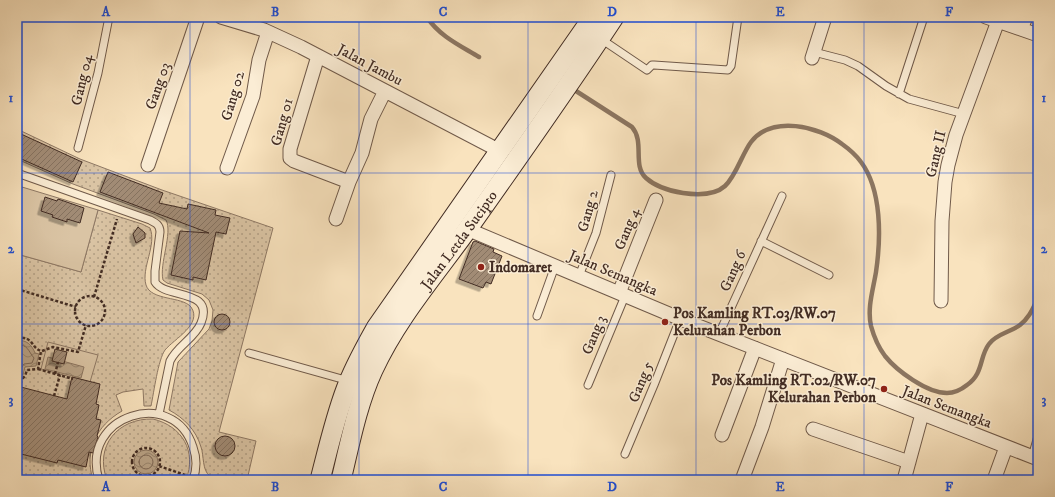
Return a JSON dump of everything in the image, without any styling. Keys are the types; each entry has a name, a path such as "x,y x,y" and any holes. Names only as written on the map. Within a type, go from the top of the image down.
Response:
{"main road":[{"name":"Jalan Letda Sucipto","path":"341,480 358,410 374,369 401,320 457,232 589,43 593,17"},
{"name":"Jalan Letda Sucipto","path":"320,480 333,428 349,381 376,328 457,232 500,151 589,43 614,17"}],"street":[{"name":"Gang 03","path":"148,165 198,17"},
{"name":"Jalan Jambu","path":"221,17 268,32 318,56 500,151"},
{"path":"814,55 825,17"},
{"path":"1021,29 1026,17"},
{"path":"992,19 1038,35"},
{"name":"Gang II","path":"941,301 942,221 945,182 951,153 992,19"},
{"name":"Gang 02","path":"227,168 252,96 259,60 268,32"},
{"name":"Gang 01","path":"318,56 290,148 290,158 294,161 349,182"},
{"path":"336,219 349,182 362,153 371,119 385,91"},
{"name":"Gang 4","path":"622,294 656,200"},
{"name":"Jalan Semangka","path":"457,232 555,266 680,319 1035,458"},
{"path":"722,435 755,348"},
{"path":"742,480 762,426 783,359"},
{"path":"904,480 922,414"},
{"path":"813,429 909,462"},
{"path":"994,480 1006,446"}],"lane":[{"name":"Gang 04","path":"78,148 96,80 109,17"},
{"path":"589,43 647,70 654,65 728,70 731,66 738,17"},
{"path":"899,94 924,17"},
{"path":"814,55 845,60 858,66 899,94 918,102 964,114"},
{"path":"17,173 150,220 158,225 160,232 155,282 160,288 195,298 203,311 197,330 177,351 170,361 159,414"},
{"name":"Gang 2","path":"579,276 596,233 610,175"},
{"name":"Gang 6","path":"719,334 782,196"},
{"name":"Gang 6","path":"761,241 829,275"},
{"path":"537,316 555,266"},
{"name":"Gang 3","path":"588,385 622,294"},
{"name":"Gang 5","path":"625,454 652,392 680,319"},
{"path":"249,353 349,381"},
{"path":"99,480 96,462 97,454 107,432 117,423 128,417 144,413 159,414 170,419 188,436 195,456 196,479"},
{"path":"1035,458 1038,436"}],"path":[{"path":"94,297 120,209"},
{"path":"17,289 76,307"},
{"path":"86,296 94,297 103,305 104,315 99,323 91,326 78,320 76,316 76,307 82,298 86,296"},
{"path":"17,338 28,340 41,351 53,347 78,352 86,325"},
{"path":"38,369 41,351"},
{"path":"55,373 58,362"},
{"path":"17,376 23,378 27,370 38,369 73,378"},
{"path":"54,396 60,375"},
{"path":"149,448 157,453 159,457 159,466 154,474 145,476 136,472 133,468 132,459 137,451 149,448"},
{"path":"159,466 196,479"}],"shaded area":[{"path":"17,129 80,159 162,190 273,228 219,432 256,441 247,480 218,480 207,474 202,450 196,435 189,425 169,410 178,362 209,329 212,321 213,310 209,300 202,294 167,283 163,280 162,273 168,233 166,220 154,214 73,184 17,159"},
{"path":"22,187 98,210 81,272 17,254 17,204"},
{"path":"98,210 150,228 152,242 145,278 146,285 154,294 187,304 191,307 194,313 193,319 186,331 165,350 158,368 151,406 144,406 143,389 123,392 116,395 122,411 105,424 94,440 91,449 90,459 93,480 17,480 17,254 81,272"},
{"path":"48,342 98,355 90,382 41,369"},
{"path":"153,419 172,427 184,441 190,459 186,480 107,480 104,468 104,456 107,445 112,436 129,423"}],"water":[{"path":"17,341 26,342 32,347 35,353 39,354 36,366 25,367 23,375 17,374"},
{"path":"48,357 84,367 81,378 45,369"},
{"path":"146,450 154,454 158,462 154,470 146,474 138,470 134,462 138,454"}],"building":[{"path":"21,134 82,162 73,182 17,157 17,142"},
{"path":"108,172 163,193 159,203 187,209 188,204 216,210 215,215 230,218 226,234 216,232 206,280 193,277 193,280 171,275 180,231 209,233 100,192"},
{"path":"45,197 57,201 58,199 84,208 80,223 67,219 67,222 52,217 53,215 41,211"},
{"path":"138,227 145,233 145,238 136,243 133,234"},
{"name":"Indomaret","path":"475,241 494,249 493,252 502,256 491,284 486,282 483,288 459,279 473,242"},
{"path":"222,314 228,316 230,322 228,328 222,330 216,328 214,322 216,316"},
{"path":"55,349 67,352 64,364 52,361"},
{"path":"72,377 100,384 96,404 99,405 96,419 101,420 93,453 89,452 86,467 58,460 57,463 17,453 17,386 67,399"},
{"path":"221,436 229,436 235,442 235,450 229,456 221,456 215,450 215,442"}],"waterway":[{"path":"427,17 444,35 479,57"},
{"path":"576,91 632,127 638,139 639,160 642,173 654,184 678,192 705,194 716,192 721,189 729,182 751,142 760,134 771,128 783,126 809,128 821,132 850,150 859,159 868,173 873,186 878,215 878,259 870,312 872,330 877,342 890,362 922,385 939,392 947,393 963,388 972,380 979,370 989,344 1000,335 1020,325 1031,312 1038,298"}],"place":[{"name":"Indomaret","path":"481,267"},
{"name":"Pos Kamling RT.03/RW.07 Kelurahan Perbon","path":"665,322"},
{"name":"Pos Kamling RT.02/RW.07 Kelurahan Perbon","path":"884,389"}]}
